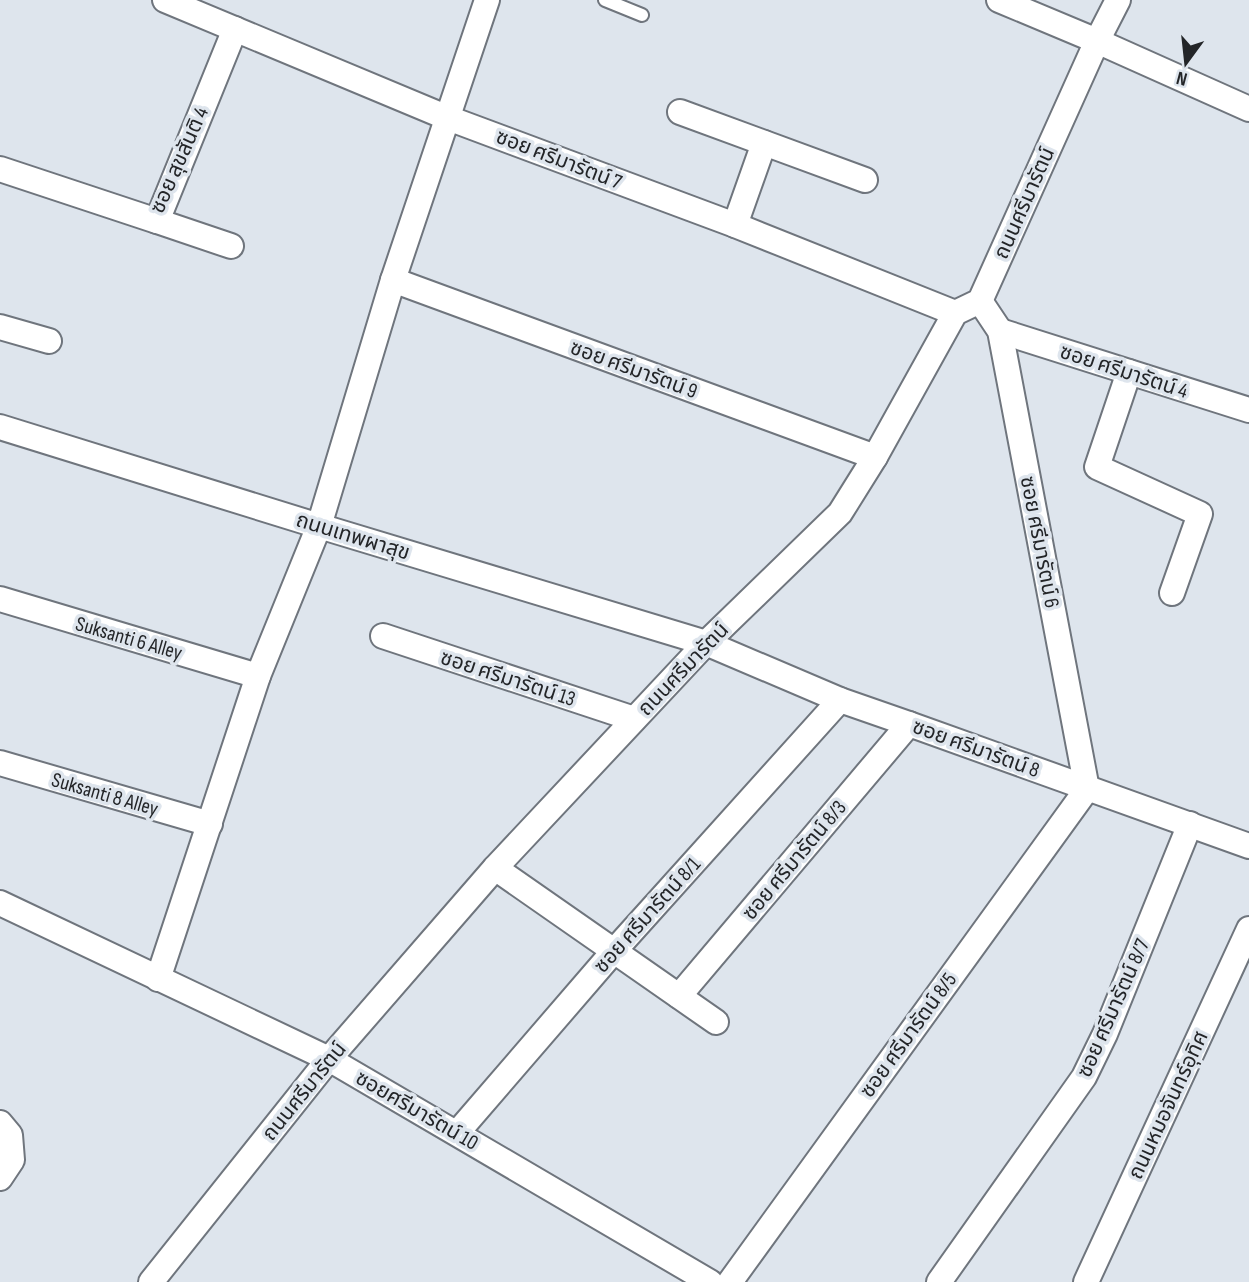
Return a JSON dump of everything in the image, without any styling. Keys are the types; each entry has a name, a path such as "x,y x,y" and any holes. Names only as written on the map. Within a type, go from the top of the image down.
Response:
{"street":[{"name":"ซอย ศรีมารัตน์ 7","path":"164,0 448,118 735,225 954,313"},
{"path":"158,979 258,676 320,526 393,280 487,0"},
{"path":"999,0 1249,109"},
{"name":"ถนนศรีมารัตน์","path":"980,302 1118,0"},
{"name":"ซอย สุขสันติ 4","path":"0,169 157,221 235,29"},
{"path":"680,112 865,180"},
{"path":"735,225 764,143"},
{"path":"157,221 232,246"},
{"name":"ซอย ศรีมารัตน์ 9","path":"393,280 876,457"},
{"path":"954,313 980,302"},
{"name":"ซอย ศรีมารัตน์ 6","path":"980,302 1000,331 1087,789"},
{"name":"ถนนศรีมารัตน์","path":"151,1282 330,1059 495,868 706,643 840,513 876,457 954,313"},
{"path":"0,327 49,341"},
{"name":"ซอย ศรีมารัตน์ 4","path":"1000,331 1249,410"},
{"path":"1129,372 1097,467 1200,514 1172,593"},
{"name":"ถนนเทพผาสุข","path":"0,427 706,643"},
{"name":"Suksanti 6 Alley","path":"0,599 258,676"},
{"name":"ซอย ศรีมารัตน์ 13","path":"383,636 634,719"},
{"name":"ซอย ศรีมารัตน์ 8","path":"706,643 840,700 1249,846"},
{"name":"ซอย ศรีมารัตน์ 8/1","path":"457,1133 614,951 840,700"},
{"name":"ซอย ศรีมารัตน์ 8/3","path":"679,996 909,723"},
{"name":"Suksanti 8 Alley","path":"0,763 210,824"},
{"name":"ซอย ศรีมารัตน์ 8/5","path":"730,1282 1087,789"},
{"name":"ซอย ศรีมารัตน์ 8/7","path":"939,1282 1084,1077 1105,1034 1191,824"},
{"path":"495,868 716,1022"},
{"name":"ซอยศรีมารัตน์ 10","path":"0,903 330,1059 710,1282"},
{"name":"ถนนหมอจันทร์อุทิศ","path":"1086,1282 1249,929"},
{"path":"0,1122 10,1135 12,1160 0,1178"}],"lane":[{"path":"605,0 642,15"}]}
